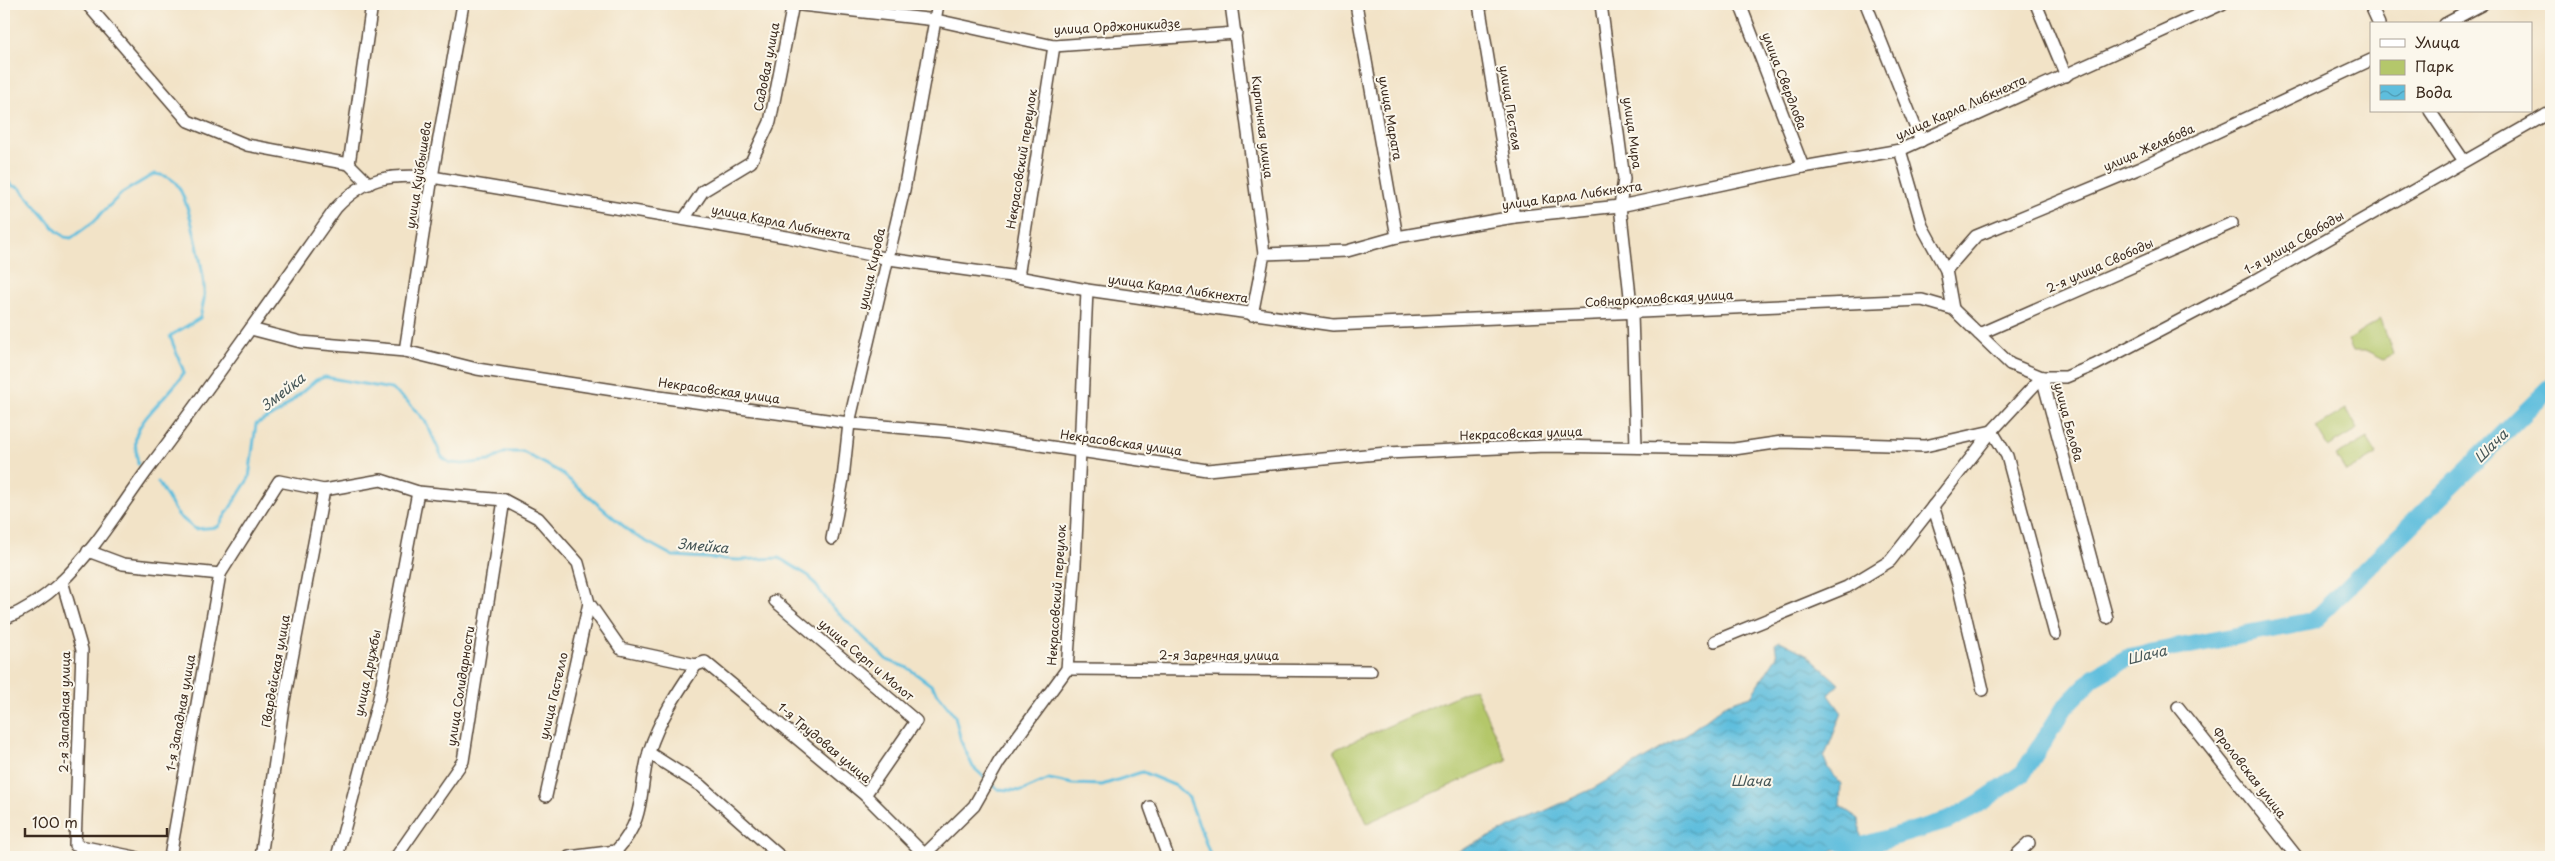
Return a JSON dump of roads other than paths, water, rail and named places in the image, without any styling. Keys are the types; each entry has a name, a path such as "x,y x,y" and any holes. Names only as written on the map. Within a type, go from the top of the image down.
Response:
{"street":[{"path":"87,4 188,121 247,145 349,164 369,184"},
{"path":"349,164 372,4"},
{"name":"улица Куйбышева","path":"406,351 432,176 463,4"},
{"name":"улица Орджоникидзе","path":"793,4 936,20 1054,46 1236,33"},
{"name":"Садовая улица","path":"684,219 703,191 751,162 770,122 793,4"},
{"name":"улица Кирова","path":"832,539 843,479 849,423 904,190 938,4"},
{"name":"Кирпичная улица","path":"1231,4 1264,254"},
{"name":"улица Марата","path":"1356,4 1397,237"},
{"name":"улица Пестеля","path":"1479,4 1514,217"},
{"name":"улица Мира","path":"1601,4 1624,179 1620,206 1632,314 1636,446"},
{"name":"улица Свердлова","path":"1740,4 1803,168"},
{"path":"1866,4 1921,141"},
{"path":"2036,4 2066,76"},
{"name":"улица Карла Либкнехта","path":"4,619 29,609 62,581 88,551 251,329 336,208 350,193 369,184 397,175 432,176 787,237 888,259 1018,277 1087,290 1252,314 1264,254 1347,252 1397,237 1514,217 1620,206 1900,150 2066,76 2200,8 2222,4"},
{"path":"2370,4 2378,22"},
{"path":"2449,22 2483,4"},
{"name":"Некрасовский переулок","path":"1018,277 1054,46"},
{"name":"улица Желябова","path":"1946,270 1976,236 2140,168 2370,60"},
{"path":"2431,112 2464,161"},
{"name":"1-я улица Свободы","path":"2042,377 2066,377 2095,366 2251,283 2551,112"},
{"path":"1900,150 1922,226 1946,270 1953,308 2010,364 2042,377"},
{"name":"2-я улица Свободы","path":"1979,334 2232,223"},
{"name":"Некрасовский переулок","path":"926,856 978,800 999,762 1067,669 1080,452 1087,290"},
{"name":"Совнаркомовская улица","path":"1252,314 1333,325 1632,314 1922,300 1953,308"},
{"name":"Некрасовская улица","path":"251,329 301,342 406,351 477,369 659,397 849,423 951,432 1207,470 1387,453 1545,446 1734,449 1782,442 1925,446 1992,431"},
{"name":"улица Белова","path":"1715,641 1847,587 1890,561 1992,431 2042,377"},
{"name":"улица Белова","path":"2042,377 2107,618"},
{"path":"1992,431 2008,456 2054,634"},
{"path":"88,551 124,564 220,574 279,481 324,490 381,480 418,492 504,500 538,518 578,563 589,602 621,649 696,665 668,706 649,753 639,815 629,837 616,851 569,857"},
{"name":"Гвардейская улица","path":"261,857 284,701 324,490"},
{"name":"улица Дружбы","path":"337,857 378,698 418,492"},
{"name":"улица Солидарности","path":"396,857 463,761 504,500"},
{"path":"1933,506 1958,584 1983,690"},
{"name":"1-я Западная улица","path":"170,857 220,574"},
{"name":"2-я Западная улица","path":"62,581 82,650 75,845 135,857"},
{"name":"улица Серп и Молот","path":"775,601 916,721 864,795"},
{"name":"улица Гастелло","path":"546,796 589,602"},
{"name":"1-я Трудовая улица","path":"696,665 705,662 864,795 926,856"},
{"name":"2-я Заречная улица","path":"1067,669 1371,671"},
{"name":"Фроловская улица","path":"2178,707 2298,857"},
{"path":"649,753 701,786 782,857"},
{"path":"1150,807 1168,857"},
{"path":"2014,857 2029,843"}],"water":[{"name":"Шача","path":"1780,641 1806,654 1839,684 1829,695 1842,713 1824,758 1828,768 1841,784 1840,806 1859,819 1862,846 1833,850 1822,857 1446,857 1594,788 1688,733 1726,704 1751,696 1777,656 1775,644"}],"waterway":[{"name":"Змейка","path":"4,178 13,186 19,187 57,231 65,237 71,238 93,222 122,193 154,174 170,178 180,190 196,238 204,299 200,318 170,336 184,372 139,428 135,443 138,464"},
{"name":"Змейка","path":"158,482 178,515 195,529 218,527 249,478 256,424 278,413 316,380 325,377 391,389 408,402 426,422 442,457 450,463 463,464 489,461 506,452 523,452 560,472 634,535 673,556 738,560 779,558 809,576 832,607 887,660 908,668 931,685 955,716 961,741 973,767 986,779"},
{"name":"Шача","path":"1840,842 1862,846 1950,820 1981,802 2023,773 2065,707 2094,677 2129,657 2313,621 2551,387"},
{"name":"Змейка","path":"991,783 997,789 1022,791 1049,779 1073,784 1102,785 1142,772 1176,786 1189,798 1211,857"}]}
